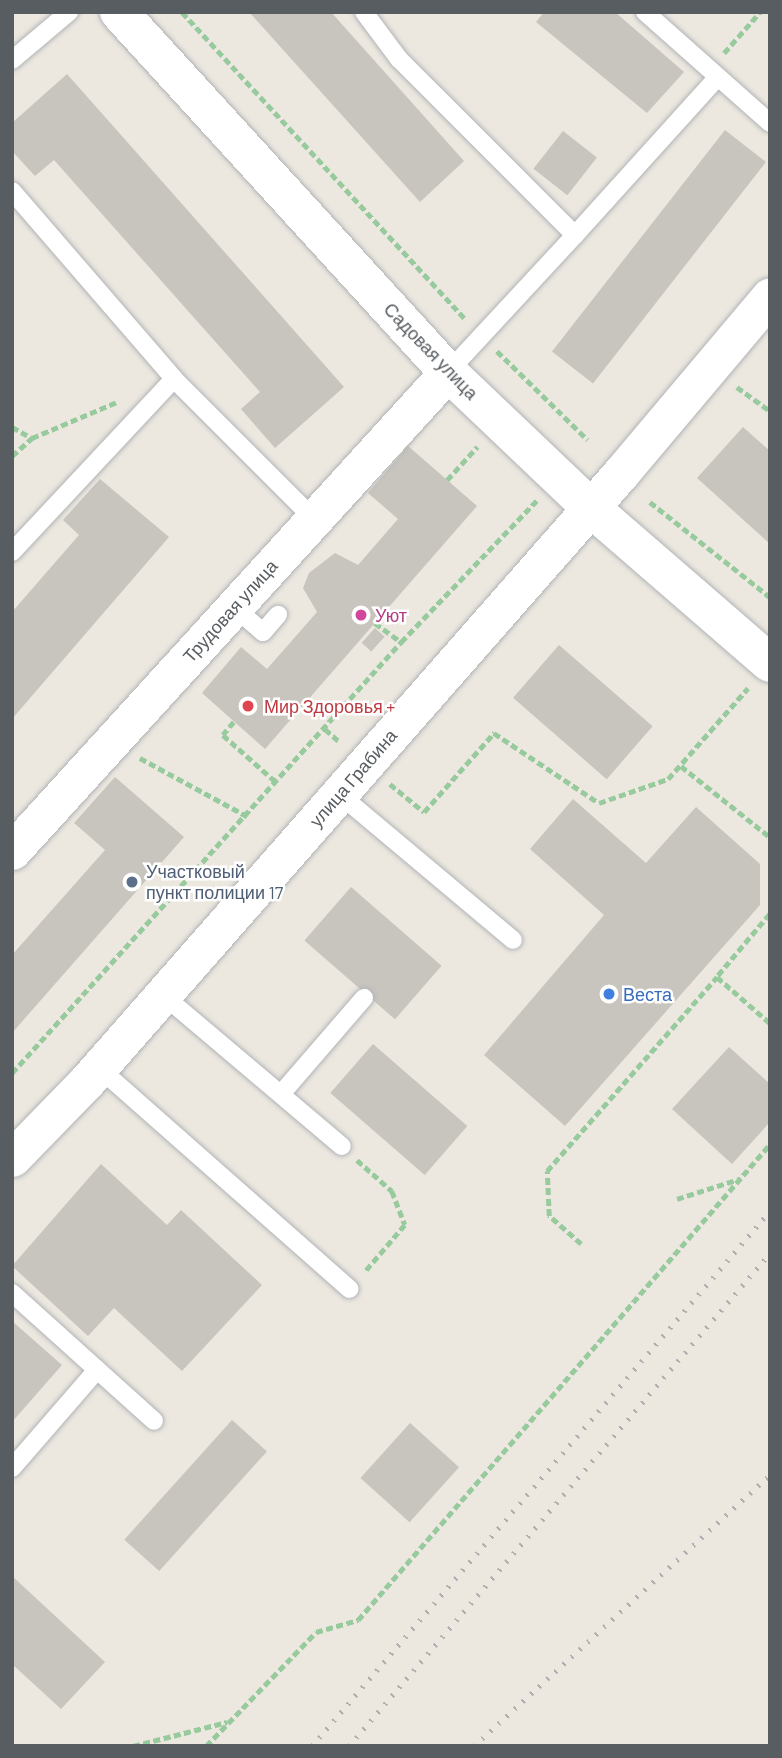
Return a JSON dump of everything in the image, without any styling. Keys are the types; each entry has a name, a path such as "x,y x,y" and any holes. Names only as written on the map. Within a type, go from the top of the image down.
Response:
{"street":[{"name":"Садовая улица","path":"119,12 448,372 758,671"},
{"name":"улица Грабина","path":"12,1158 99,1068 590,507 770,296"},
{"name":"Трудовая улица","path":"12,851 448,372"}],"lane":[{"path":"12,60 69,12"},
{"path":"364,12 399,59 575,235"},
{"path":"645,12 770,123"},
{"path":"448,372 575,235 714,73"},
{"path":"12,191 174,379 314,519"},
{"path":"12,552 174,379"},
{"path":"234,607 263,632 278,615"},
{"path":"338,794 513,940"},
{"path":"163,995 342,1146"},
{"path":"281,1094 364,998"},
{"path":"99,1068 350,1289"},
{"path":"12,1293 154,1421"},
{"path":"12,1468 97,1370"}],"path":[{"path":"182,12 482,337 588,440"},
{"path":"714,73 760,12"},
{"path":"710,367 770,411"},
{"path":"12,456 32,438 122,400"},
{"path":"12,427 32,438"},
{"path":"468,438 487,454"},
{"path":"447,480 477,446"},
{"path":"12,1073 277,783 401,642 539,498 533,493"},
{"path":"650,502 770,597"},
{"path":"375,622 401,642"},
{"path":"325,729 424,812 494,733 599,803 668,779 752,683 758,671"},
{"path":"234,722 223,735 277,783"},
{"path":"111,743 247,816"},
{"path":"681,766 770,837"},
{"path":"582,1244 549,1216 547,1171 770,914"},
{"path":"717,976 770,1023"},
{"path":"206,1746 316,1632 358,1620 770,1144"},
{"path":"342,1146 392,1191 405,1225 350,1289"},
{"path":"677,1199 740,1179"},
{"path":"133,1746 228,1721"}],"building":[{"path":"249,12 331,12 464,161 420,202"},
{"path":"544,12 615,12 684,72 647,113 536,22"},
{"path":"67,74 344,387 275,448 241,409 260,392 54,160 35,176 12,151 12,123"},
{"path":"725,130 766,162 593,383 552,351"},
{"path":"563,131 597,157 567,195 533,169"},
{"path":"743,427 770,451 770,544 697,478"},
{"path":"408,446 477,506 265,749 202,693 241,647 267,669 317,612 303,588 309,573 335,553 358,565 398,519 368,493"},
{"path":"100,479 169,537 12,719 12,612 79,535 63,520"},
{"path":"375,628 385,637 371,652 362,643"},
{"path":"559,645 653,726 607,779 513,698"},
{"path":"115,777 184,837 12,1033 12,955 105,850 74,823"},
{"name":"Веста","path":"573,799 646,863 696,807 760,864 760,905 565,1126 484,1055 604,915 530,849"},
{"path":"351,887 442,966 395,1019 304,941"},
{"path":"373,1044 467,1126 425,1175 330,1093"},
{"path":"729,1047 770,1084 770,1122 732,1164 672,1109"},
{"path":"101,1164 167,1225 181,1210 262,1285 182,1371 114,1308 88,1336 12,1266"},
{"path":"12,1321 62,1365 12,1422"},
{"path":"232,1420 267,1451 159,1571 124,1540"},
{"path":"410,1423 459,1467 410,1522 360,1478"},
{"path":"12,1576 105,1662 61,1709 12,1664"}],"railway":[{"path":"312,1746 770,1211"},
{"path":"349,1746 770,1253"},
{"path":"474,1746 770,1475"}],"place":[{"name":"Уют","path":"361,615"},
{"name":"Мир Здоровья +","path":"248,706"},
{"name":"Участковый пункт полиции 17","path":"132,882"},
{"name":"Веста","path":"609,994"}]}
